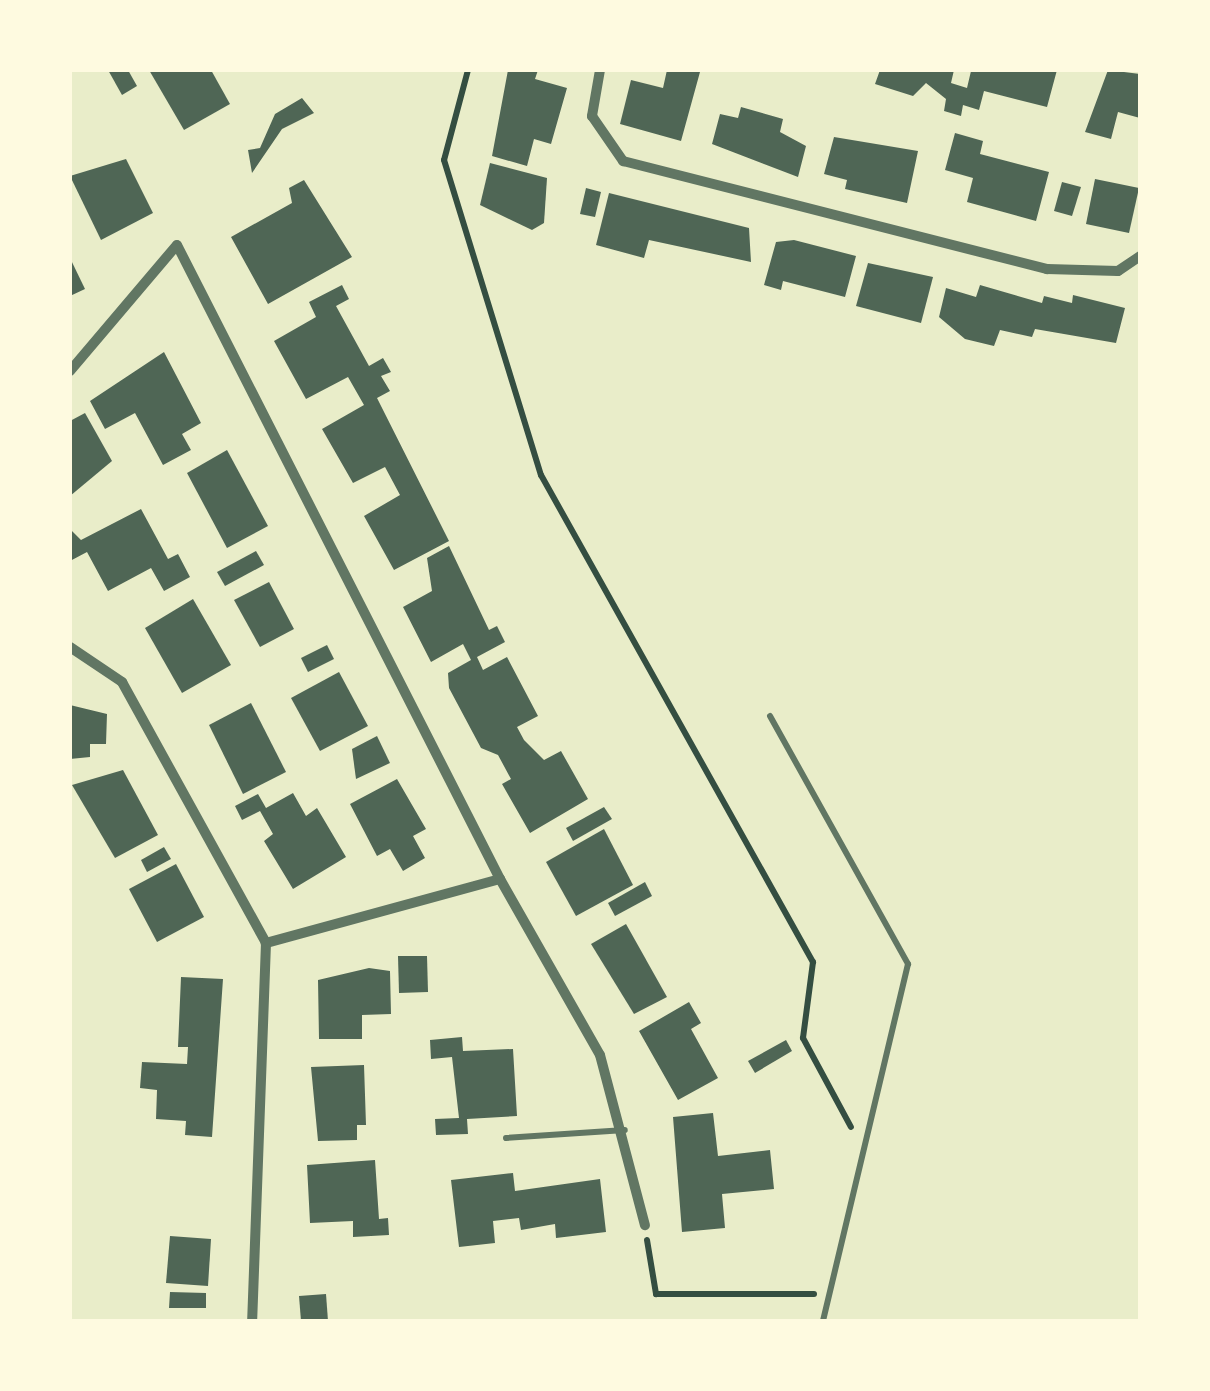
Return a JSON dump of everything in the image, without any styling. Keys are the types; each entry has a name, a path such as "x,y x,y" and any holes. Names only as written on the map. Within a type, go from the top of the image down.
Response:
{"street":[{"path":"600,70 592,116 623,161 1047,270 1118,271 1140,256"},
{"path":"70,371 177,245 500,879 600,1055 626,1130 645,1225"},
{"path":"70,647 122,682 266,943 252,1321"},
{"path":"266,943 500,879"}],"lane":[{"path":"770,716 908,964 823,1321"},
{"path":"506,1138 626,1130"}],"path":[{"path":"468,70 444,160 541,475 813,962 803,1038 835,1087 860,1172"},
{"path":"645,1225 656,1294 830,1294"}],"building":[{"path":"108,70 128,70 137,86 122,95"},
{"path":"149,70 211,70 230,104 184,130"},
{"path":"508,70 538,70 535,79 567,88 551,144 534,139 527,166 492,156"},
{"path":"667,70 700,72 681,141 620,124 631,80 663,88"},
{"path":"880,70 954,70 951,83 967,88 971,71 1057,70 1047,107 984,91 979,110 963,105 961,116 944,111 946,99 926,83 913,96 875,84"},
{"path":"1108,70 1140,74 1140,118 1118,112 1111,139 1085,132"},
{"path":"302,98 314,113 282,129 252,173 248,150 260,148 275,114"},
{"path":"741,107 783,119 780,132 806,146 798,177 712,144 720,114 738,118"},
{"path":"955,133 983,141 980,154 1049,172 1036,221 967,202 973,178 945,170"},
{"path":"834,137 918,151 907,203 845,189 847,180 824,174"},
{"path":"126,159 153,213 101,240 70,176"},
{"path":"490,163 547,178 544,223 532,230 480,205"},
{"path":"1095,179 1139,188 1129,233 1086,224"},
{"path":"304,180 352,257 268,304 231,237 292,203 289,188"},
{"path":"1062,182 1081,187 1072,216 1054,211"},
{"path":"586,188 601,192 595,217 580,214"},
{"path":"609,193 749,228 751,262 649,240 644,258 596,245"},
{"path":"794,240 856,256 845,297 783,281 781,290 764,285 776,242"},
{"path":"70,258 85,289 70,296"},
{"path":"868,263 933,277 921,323 856,306"},
{"path":"342,285 349,299 336,306 369,366 383,358 391,372 381,376 390,391 377,398 449,541 394,570 364,516 400,495 385,467 353,483 322,429 364,405 348,377 306,399 274,341 316,317 309,302"},
{"path":"980,285 1042,303 1044,296 1072,303 1073,295 1125,308 1116,343 1035,329 1032,337 1000,330 994,346 965,339 939,317 946,288 976,297"},
{"path":"164,352 201,423 182,434 191,450 163,465 135,413 105,429 90,401"},
{"path":"85,413 112,461 70,496 70,421"},
{"path":"227,450 268,526 227,548 187,473"},
{"path":"141,509 168,559 178,554 190,577 164,591 151,568 108,591 87,552 70,561 70,529 81,540"},
{"path":"449,546 489,630 497,626 505,642 477,657 483,670 507,657 538,716 517,727 524,740 544,760 561,751 588,799 530,833 502,784 511,779 498,755 481,748 449,688 448,673 471,660 463,644 431,662 403,607 432,591 427,558"},
{"path":"256,551 264,565 225,586 217,572"},
{"path":"269,582 294,629 260,647 234,600"},
{"path":"193,599 231,665 182,693 145,628"},
{"path":"327,645 334,659 308,672 301,658"},
{"path":"339,672 368,726 320,751 291,698"},
{"path":"251,703 286,772 243,794 209,725"},
{"path":"70,705 107,714 106,744 90,744 90,757 70,759"},
{"path":"377,736 390,763 356,779 352,749"},
{"path":"123,770 158,835 115,858 72,785"},
{"path":"397,779 426,829 413,836 425,858 403,871 390,849 377,856 350,804"},
{"path":"293,793 306,816 317,808 346,857 293,889 264,841 273,834 260,811 242,820 235,806 258,794 266,808"},
{"path":"604,807 612,819 573,841 566,828"},
{"path":"604,829 633,885 576,916 546,862"},
{"path":"164,847 171,859 147,872 141,860"},
{"path":"176,864 204,917 157,942 129,889"},
{"path":"645,882 652,896 615,916 608,903"},
{"path":"626,924 667,997 634,1014 591,944"},
{"path":"398,956 427,956 428,992 399,993"},
{"path":"369,968 390,971 391,1014 362,1015 362,1039 319,1039 318,980"},
{"path":"181,977 223,979 212,1137 185,1135 186,1121 156,1119 157,1090 140,1088 142,1062 187,1064 188,1047 178,1047"},
{"path":"689,1002 701,1023 691,1029 718,1078 678,1100 639,1031"},
{"path":"462,1037 463,1051 513,1049 517,1116 467,1119 468,1134 436,1135 435,1119 459,1118 452,1057 431,1059 430,1040"},
{"path":"786,1040 792,1051 755,1073 748,1061"},
{"path":"364,1065 366,1125 357,1125 357,1140 318,1141 311,1067"},
{"path":"713,1113 718,1156 770,1150 774,1189 722,1194 725,1228 682,1232 673,1117"},
{"path":"375,1160 379,1219 388,1218 389,1235 353,1237 353,1221 310,1223 307,1165"},
{"path":"513,1173 515,1191 600,1179 606,1232 556,1238 555,1224 521,1230 519,1218 493,1221 495,1243 459,1247 451,1180"},
{"path":"170,1236 211,1239 208,1286 166,1283"},
{"path":"170,1292 206,1293 206,1308 169,1308"},
{"path":"326,1294 328,1321 301,1321 299,1296"}]}
